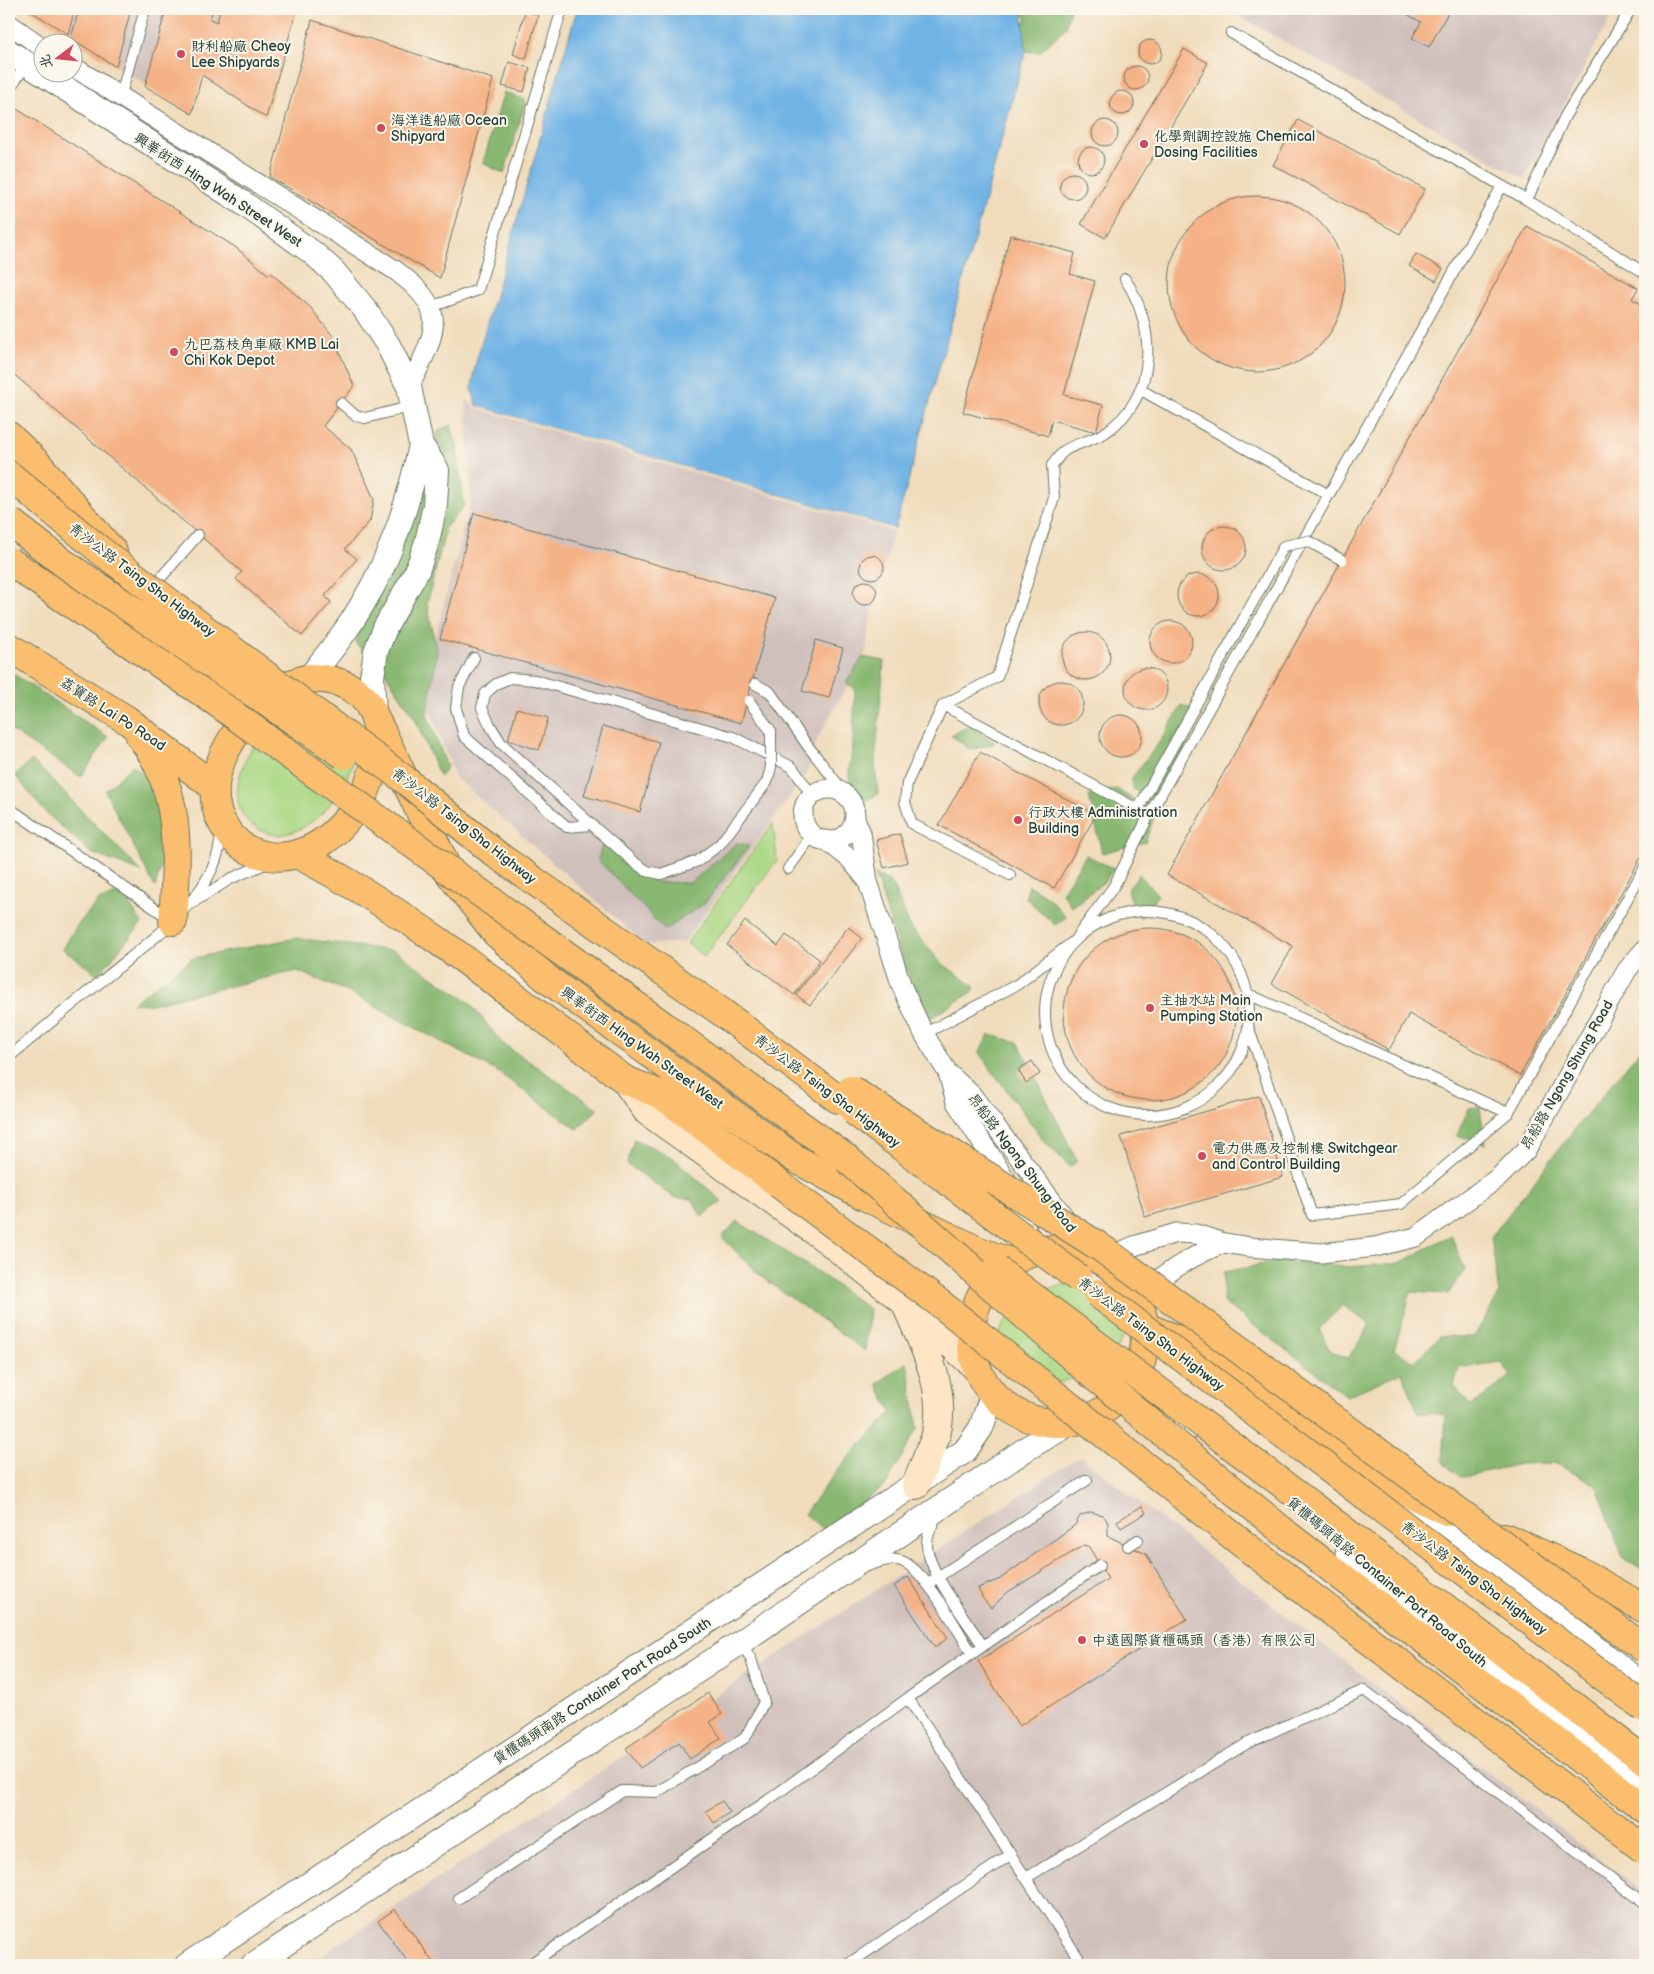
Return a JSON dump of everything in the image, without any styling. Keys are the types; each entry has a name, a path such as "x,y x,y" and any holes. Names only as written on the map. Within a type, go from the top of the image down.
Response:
{"main road":[{"path":"9,436 37,463 148,593 181,626 213,648 247,665 302,680"},
{"name":"青沙公路 Tsing Sha Highway","path":"9,475 101,551 405,780 497,855 720,1010 1340,1475 1645,1708"},
{"path":"9,522 65,564 388,785 497,855"},
{"path":"9,560 232,714 847,1158 1312,1506 1645,1761"},
{"name":"荔寶路 Lai Po Road","path":"9,647 127,720 214,786"},
{"path":"323,678 340,682 368,701 376,718 378,747 374,771 365,793 328,839 316,848 291,856 264,856 249,850 229,834 217,811 214,786 219,767 240,729 257,708 276,692 302,680 323,678"},
{"name":"興華街西 Hing Wah Street West","path":"376,718 450,874 496,932 546,978 794,1158 866,1197 979,1251 1021,1257"},
{"path":"127,720 158,764 172,806 177,840 180,914"},
{"path":"291,856 338,875 467,963 624,1080 662,1095 942,1305 1256,1554 1645,1850"},
{"path":"720,1010 1100,1247 1645,1649"},
{"path":"624,1080 647,1111 829,1241 904,1301 976,1367 992,1395 1012,1412 1024,1418 1041,1421 1074,1421 1096,1413 1116,1402 1126,1392 1138,1372 1145,1350 1145,1327 1137,1298 1116,1270 1097,1258 1063,1248 1021,1257 988,1282 974,1309 970,1338 976,1367"},
{"path":"847,1158 1095,1377 1245,1500 1645,1809"},
{"path":"904,1301 931,1367 940,1401 935,1437 916,1485"},
{"path":"1145,1327 1189,1344 1380,1480 1579,1571 1645,1609"}],"street":[{"path":"9,24 32,40"},
{"name":"興華街西 Hing Wah Street West","path":"18,58 243,203 313,253 334,272 370,316 388,345 411,397 421,445 437,470 436,505 427,542 417,571 385,628 376,651 372,677 376,718"},
{"name":"興華街西 Hing Wah Street West","path":"82,73 395,270 415,287 431,308"},
{"path":"411,397 431,340 431,308"},
{"name":"興華街西 Hing Wah Street West","path":"302,680 342,636 377,578 400,523 412,486 421,445"},
{"path":"812,795 826,789 842,792 848,797"},
{"name":"昂船路 Ngong Shung Road","path":"812,795 804,810 804,819 820,837 850,859 868,882"},
{"name":"昂船路 Ngong Shung Road","path":"848,797 853,804 855,819 861,833 868,882 902,987 924,1034 948,1073 971,1094 1097,1258 1176,1233 1196,1234 1224,1243 1321,1253 1375,1248 1416,1237 1498,1178 1527,1149 1627,970 1645,949"},
{"path":"820,837 841,838 847,833 855,819"},
{"name":"昂船路 Ngong Shung Road","path":"948,1073 956,1102 1015,1194 1021,1257"},
{"name":"昂船路 Ngong Shung Road","path":"1137,1298 1164,1274 1198,1254 1224,1243"},
{"name":"貨櫃碼頭南路 Container Port Road South","path":"187,1965 965,1451 981,1428 992,1395"},
{"name":"貨櫃碼頭南路 Container Port Road South","path":"1116,1402 1177,1416 1209,1434 1546,1713 1645,1788"},
{"path":"253,1965 741,1642 1029,1447 1074,1421"},
{"path":"1380,1480 1496,1568 1645,1687"}],"lane":[{"path":"120,98 145,9"},
{"path":"431,308 478,290 562,9"},
{"path":"1527,200 1565,116 1632,9"},
{"path":"1232,33 1527,200 1645,273"},
{"path":"9,89 18,58"},
{"path":"1249,1029 1238,1063 1216,1090 1186,1109 1152,1116 1118,1112 1086,1096 1062,1070 1048,1038 1045,1003 1054,969 1114,886 1149,815 1502,186"},
{"path":"1010,875 912,824 905,802 907,783 944,705 997,677 1054,498 1052,465 1065,450 1089,442 1106,432 1127,415 1141,390 1147,353 1147,332 1137,297 1125,279"},
{"path":"1141,390 1329,495"},
{"path":"341,403 356,416 365,418 411,397"},
{"path":"148,593 198,535"},
{"path":"1138,809 1284,546 1308,541 1342,560"},
{"path":"474,658 459,687 456,708 464,736 567,827 592,825"},
{"path":"749,701 771,731 772,756 767,782 720,844 698,861 661,874 647,871 635,863 501,743 490,726 482,708 485,694 496,684 510,678 535,680 733,737 772,756 792,768 812,795"},
{"path":"755,684 770,692 807,745 848,797"},
{"path":"944,705 1149,815"},
{"path":"9,808 180,914"},
{"path":"180,914 205,881 220,851 222,823"},
{"path":"788,869 820,837"},
{"path":"9,1057 180,914 230,879 291,856"},
{"path":"924,1034 1018,984 1099,922 1129,911 1161,911 1192,920 1218,938 1238,964 1248,994 1249,1029 1312,1215 1401,1204 1508,1113 1645,867"},
{"path":"1248,994 1508,1113"},
{"path":"927,1584 1087,1480"},
{"path":"941,1507 929,1532 926,1546 931,1564 983,1646"},
{"path":"1128,1546 1138,1540"},
{"path":"843,1573 897,1560 908,1563 927,1584 972,1653"},
{"path":"529,1965 767,1801 908,1698 1100,1565"},
{"path":"459,1898 622,1791 657,1792 745,1738 764,1702 752,1659 741,1642"},
{"path":"1026,1878 1246,1744 1364,1690 1645,1904"},
{"path":"908,1698 1083,1965"},
{"path":"847,1965 1010,1855"}],"shaded area":[{"name":"財利船廠 Cheoy Lee Shipyards","path":"75,9 220,9 192,114 82,45 82,32 69,32"},
{"path":"1227,9 1615,9 1524,179"},
{"path":"466,399 473,406 894,530 871,616 866,652 817,740 806,774 684,942 646,945 455,777 431,713 425,678 471,499"},
{"path":"1080,1456 1645,1894 1645,1965 307,1965"}],"green space":[{"path":"1019,9 1070,9 1066,27 1040,52 1014,51 1016,31 1027,19"},
{"path":"504,92 526,100 504,174 483,163"},
{"path":"451,425 457,446 464,506 443,530 445,532 427,603 437,652 427,714 447,767 440,777 414,717 386,674 355,643 439,430"},
{"path":"863,657 884,661 875,764 878,794 863,802 852,787 849,774 853,744 855,688 846,683"},
{"path":"9,671 108,737 81,777 9,729"},
{"path":"326,704 347,718 355,738 353,761 344,785 328,807 309,824 288,833 267,833 250,823 240,810 237,793 240,775 247,757 257,740 269,726 282,716 298,710"},
{"path":"1182,705 1196,711 1174,784 1147,800 1131,787 1132,778 1161,740"},
{"path":"971,725 995,743 971,750 951,735"},
{"path":"32,760 142,872 91,853 45,812 15,775"},
{"path":"133,765 157,786 165,855 155,887 105,791"},
{"path":"1116,789 1156,813 1145,842 1102,853 1089,796"},
{"path":"773,823 777,860 704,957 687,943"},
{"path":"603,843 655,882 690,883 737,843 749,846 705,903 665,930 598,860"},
{"path":"1086,855 1114,869 1104,882 1072,907 1062,893"},
{"path":"875,874 891,882 910,926 940,962 974,986 974,991 927,1020 902,959"},
{"path":"1139,874 1158,895 1140,918 1127,891"},
{"path":"1028,885 1049,898 1066,917 1055,925 1026,898"},
{"path":"121,892 142,923 98,975 63,949 76,927 98,901"},
{"path":"296,938 395,951 469,1002 502,1043 598,1109 577,1129 498,1072 344,990 297,971 151,1004 132,1003 193,958"},
{"path":"989,1035 1018,1042 1077,1161 1070,1167 1044,1141 979,1053"},
{"path":"1645,1044 1645,1572 1623,1558 1597,1486 1554,1463 1520,1464 1461,1477 1443,1463 1446,1415 1418,1412 1402,1372 1347,1396 1223,1302 1224,1272 1279,1261 1349,1267 1400,1263 1451,1235 1465,1270 1448,1294 1411,1292 1394,1350 1414,1362 1440,1336 1474,1337 1499,1294 1491,1237 1569,1136","holes":["1343,1305 1370,1325 1348,1358 1330,1351 1319,1329","1501,1362 1511,1376 1471,1406 1454,1386 1459,1368"]},
{"path":"1480,1107 1485,1144 1457,1135 1469,1108"},
{"path":"634,1139 672,1157 722,1201 702,1217 692,1199 675,1198 627,1164"},
{"path":"737,1221 821,1274 870,1310 865,1351 759,1275 722,1237"},
{"path":"1083,1281 1125,1329 1117,1348 1109,1356 1090,1370 1059,1383 999,1336 1011,1314 1032,1297 1058,1286"},
{"path":"907,1362 918,1428 886,1485 825,1530 804,1514 845,1461 892,1412 877,1384"}],"water":[{"path":"577,9 1022,9 1026,50 895,529 477,406 472,390 475,366"}],"pier":[{"path":"477,406 895,529 895,532 477,409"}],"building":[{"path":"27,9 75,9 69,32 65,32"},
{"path":"79,9 131,9 116,67 82,45 82,32 73,32"},
{"path":"166,9 213,9 210,19 217,22 220,9 297,9 266,118 202,75 192,114 145,86"},
{"path":"1398,9 1450,9 1429,47 1412,38 1421,22"},
{"path":"525,11 538,15 526,59 513,54"},
{"name":"海洋造船廠 Ocean Shipyard","path":"312,20 493,79 440,278 270,177"},
{"path":"1150,40 1159,43 1162,52 1159,61 1150,64 1141,61 1138,52 1141,43"},
{"name":"化學劑調控設施 Chemical Dosing Facilities","path":"1184,49 1208,63 1105,238 1081,224"},
{"path":"509,62 530,68 524,92 502,86"},
{"path":"1136,66 1145,69 1148,78 1145,87 1136,90 1127,87 1124,78 1127,69"},
{"path":"1122,91 1131,94 1134,103 1131,112 1122,115 1113,112 1110,103 1113,94"},
{"name":"九巴荔枝角車廠 KMB Lai Chi Kok Depot","path":"9,104 235,247 269,275 271,273 311,308 332,335 354,386 323,426 351,449 374,499 370,521 345,549 357,559 325,596 331,602 302,636 236,579 242,572 9,370"},
{"path":"1105,120 1114,124 1118,133 1114,142 1105,146 1096,142 1092,133 1096,124"},
{"path":"1298,120 1425,189 1400,234 1273,165"},
{"path":"1091,147 1100,151 1104,160 1100,169 1091,173 1082,169 1078,160 1082,151"},
{"path":"1073,173 1082,177 1086,186 1082,195 1073,199 1064,195 1060,186 1064,177"},
{"path":"1248,196 1266,196 1299,206 1325,228 1335,242 1341,258 1345,284 1341,310 1335,326 1313,352 1299,362 1283,368 1266,372 1248,372 1215,362 1189,340 1179,326 1173,310 1169,293 1169,275 1179,242 1201,216 1215,206 1231,200"},
{"path":"1527,226 1638,288 1632,299 1645,306 1645,850 1520,1076 1409,1014 1389,1050 1272,984 1293,946 1167,875"},
{"path":"1010,235 1075,253 1070,274 1095,281 1064,395 1103,405 1096,432 1052,420 1048,436 963,412"},
{"path":"1416,254 1443,269 1436,281 1409,266"},
{"path":"474,513 775,598 741,723 440,639"},
{"path":"1220,526 1228,526 1240,532 1246,548 1240,564 1228,570 1220,570 1208,564 1202,552 1202,544 1208,532"},
{"path":"872,555 880,559 884,567 880,575 872,579 864,575 860,567 864,559"},
{"path":"1202,574 1210,577 1216,583 1219,595 1216,607 1210,613 1194,616 1186,613 1180,607 1177,591 1180,583 1186,577"},
{"path":"865,581 873,585 877,593 873,601 865,605 857,601 853,593 857,585"},
{"path":"1175,621 1183,624 1189,630 1192,642 1189,654 1183,660 1167,663 1159,660 1153,654 1150,638 1153,630 1159,624"},
{"path":"1081,632 1091,632 1103,639 1110,651 1110,661 1103,673 1091,680 1081,680 1073,676 1066,669 1062,661 1062,651 1066,643 1073,636"},
{"path":"816,640 843,648 829,698 802,691"},
{"path":"1146,668 1161,674 1167,689 1161,704 1146,710 1131,704 1125,689 1131,674"},
{"path":"1065,681 1077,687 1082,695 1082,711 1077,719 1069,724 1057,725 1045,719 1040,711 1039,699 1045,687 1053,682"},
{"path":"517,708 548,718 539,750 508,740"},
{"path":"1121,715 1136,721 1142,736 1136,751 1121,757 1106,751 1100,736 1106,721"},
{"path":"603,726 659,742 640,812 584,796"},
{"name":"行政大樓 Administration Building","path":"980,752 1096,815 1054,888 939,825"},
{"path":"900,834 908,862 884,868 876,840"},
{"path":"745,921 778,946 786,935 820,960 794,995 727,945"},
{"path":"848,927 862,938 810,1005 796,995"},
{"name":"主抽水站 Main Pumping Station","path":"1150,928 1167,930 1183,935 1211,953 1229,981 1234,997 1236,1014 1234,1031 1229,1047 1211,1075 1183,1093 1167,1098 1150,1100 1133,1098 1117,1093 1089,1075 1071,1047 1066,1031 1064,1014 1066,997 1071,981 1089,953 1117,935 1133,930"},
{"path":"1032,1061 1040,1074 1026,1083 1018,1070"},
{"name":"電力供應及控制樓 Switchgear and Control Building","path":"1259,1096 1283,1177 1145,1217 1121,1136"},
{"path":"1142,1506 1146,1513 1121,1528 1117,1521"},
{"name":"中遠國際貨櫃碼頭（香港）有限公司","path":"1091,1512 1102,1515 1106,1519 1108,1536 1146,1554 1187,1619 1019,1726 978,1661 1108,1579 1089,1547 1084,1545 1008,1592 991,1608 983,1599 978,1588 1000,1579 1075,1525 1080,1516"},
{"path":"908,1577 948,1638 935,1647 894,1586"},
{"path":"708,1693 722,1714 710,1722 721,1738 690,1759 679,1742 640,1768 626,1748"},
{"path":"722,1801 730,1812 714,1823 706,1811"},
{"path":"395,1909 435,1965 410,1965 378,1921"}],"place":[{"name":"財利船廠 Cheoy Lee Shipyards","path":"181,54"},
{"name":"海洋造船廠 Ocean Shipyard","path":"381,128"},
{"name":"化學劑調控設施 Chemical Dosing Facilities","path":"1144,144"},
{"name":"九巴荔枝角車廠 KMB Lai Chi Kok Depot","path":"174,352"},
{"name":"行政大樓 Administration Building","path":"1018,820"},
{"name":"主抽水站 Main Pumping Station","path":"1150,1008"},
{"name":"電力供應及控制樓 Switchgear and Control Building","path":"1202,1156"},
{"name":"中遠國際貨櫃碼頭（香港）有限公司","path":"1082,1640"}]}
